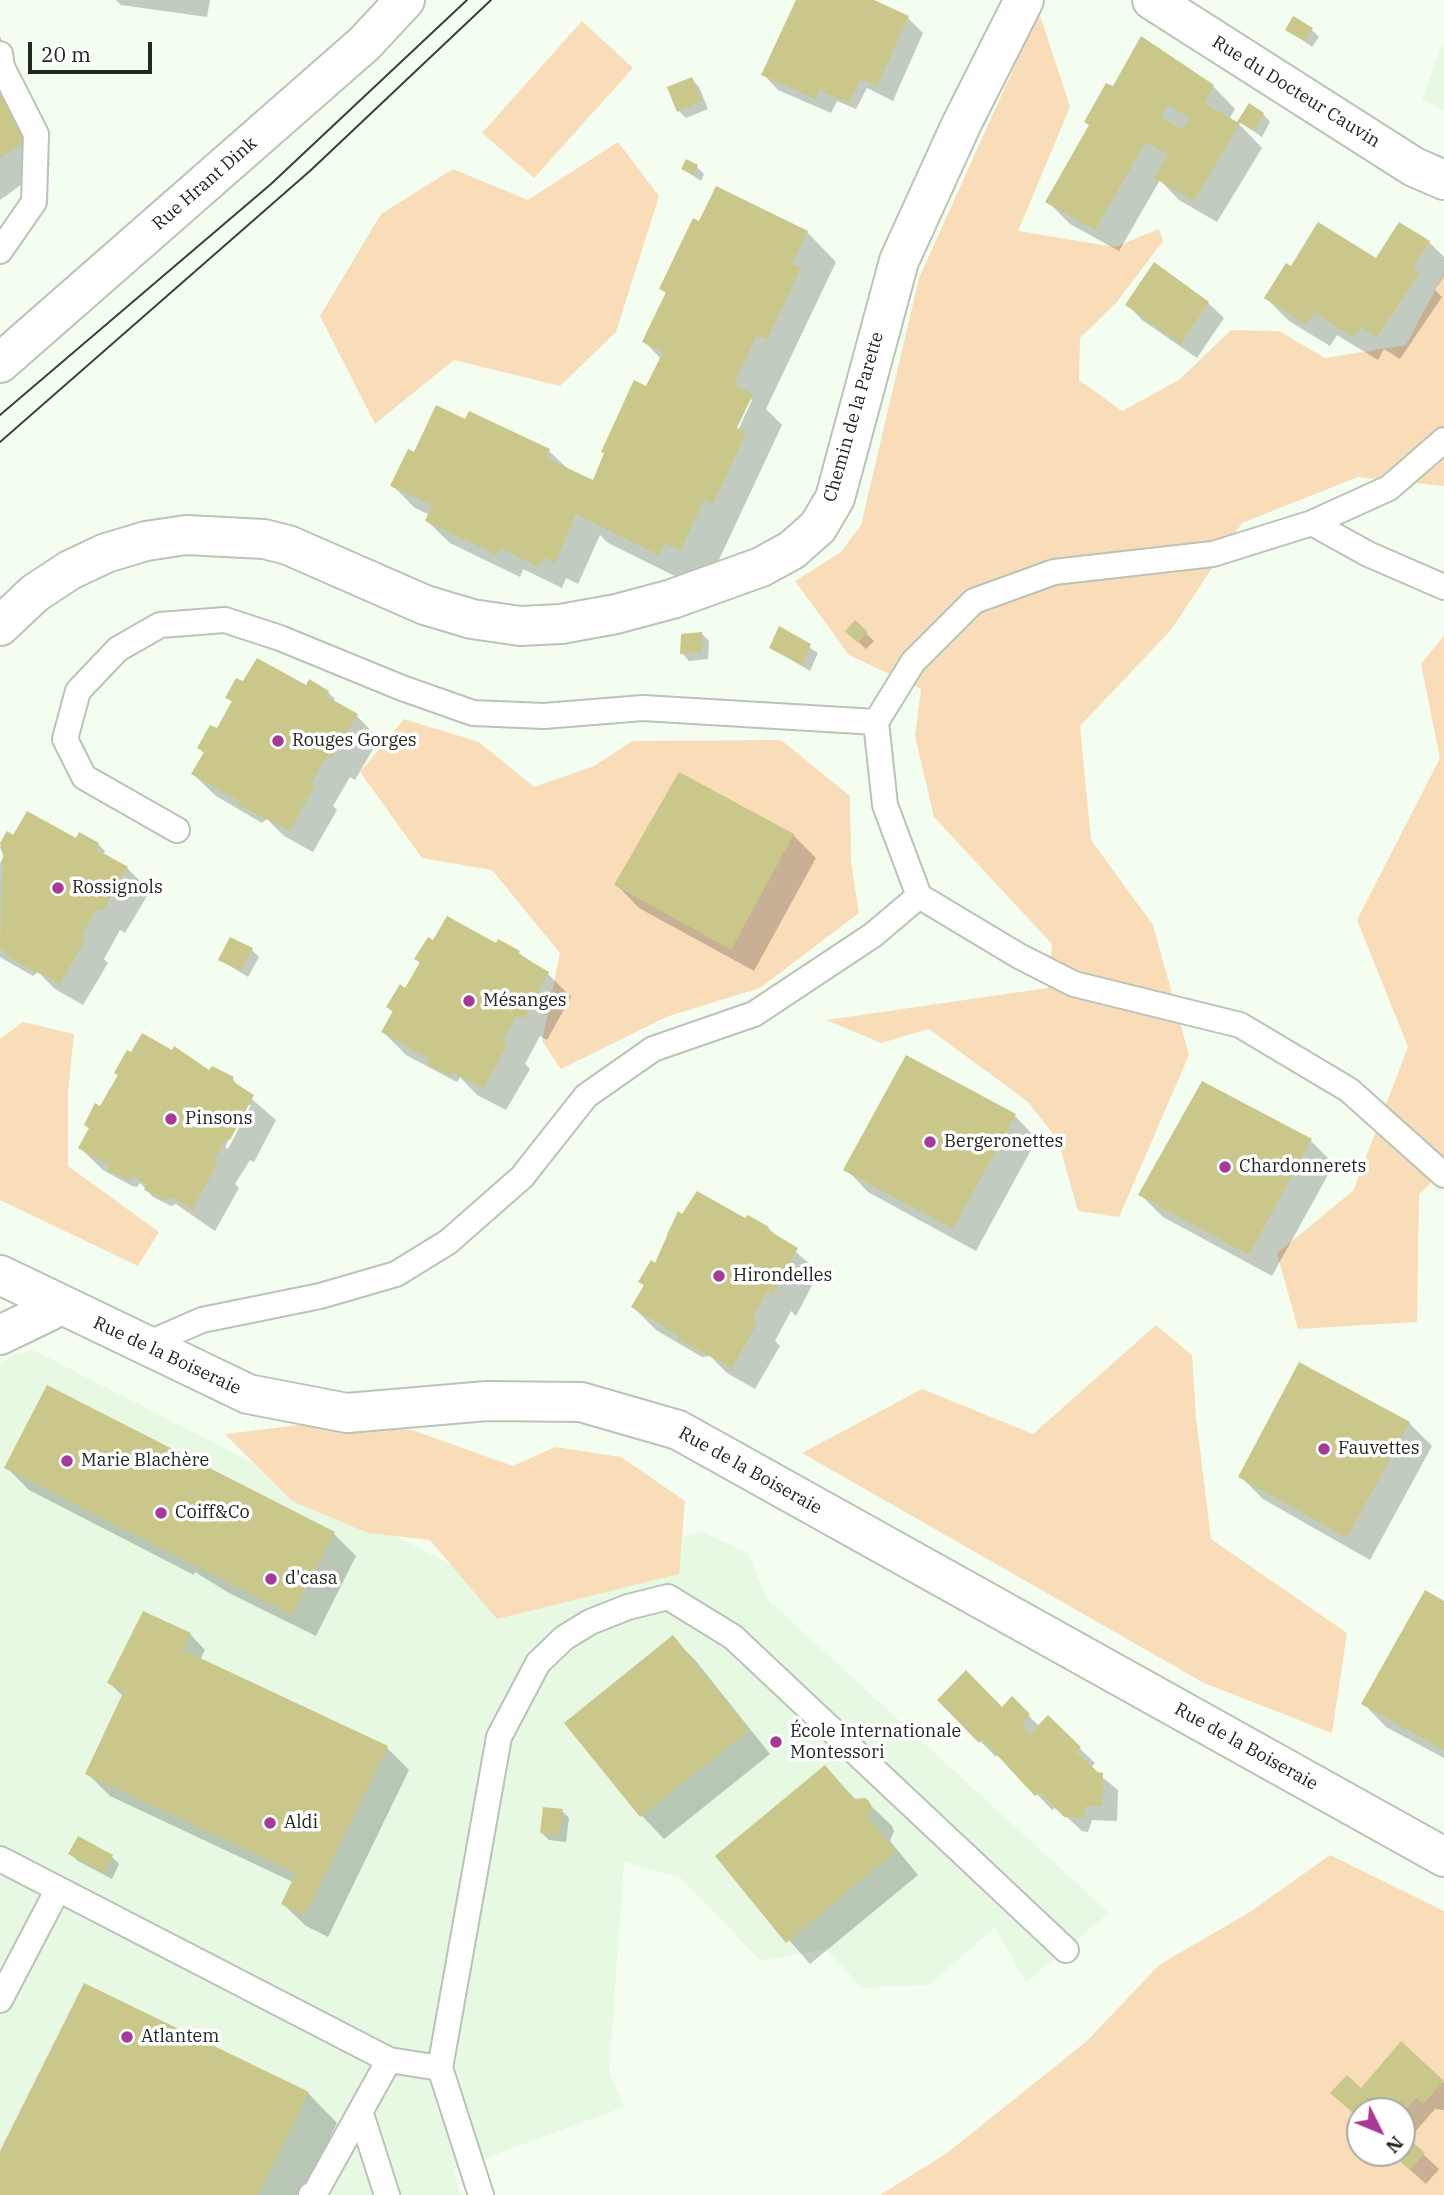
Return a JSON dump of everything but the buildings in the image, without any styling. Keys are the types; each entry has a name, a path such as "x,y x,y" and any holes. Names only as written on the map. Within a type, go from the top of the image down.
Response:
{"street":[{"name":"Rue Hrant Dink","path":"0,363 364,44 405,0"},
{"name":"Chemin de la Parette","path":"0,626 35,593 70,570 106,553 146,541 187,535 264,539 288,545 425,605 472,619 520,626 561,624 616,614 672,599 761,567 792,550 818,527 835,498 899,261 961,125 1024,0"},
{"name":"Rue du Docteur Cauvin","path":"1152,0 1414,167 1444,180"},
{"name":"Rue de la Boiseraie","path":"0,1275 248,1394 346,1413 487,1401 581,1402 678,1430 1444,1857"},
{"path":"0,1335 60,1306"}],"lane":[{"path":"0,54 2,67 36,134 34,202 0,251"},
{"path":"1444,440 1389,488 1312,523 1213,554 1055,572 974,601 913,662 876,722 885,805 919,896 1019,956 1074,984 1240,1026 1349,1090 1444,1175"},
{"path":"1312,523 1368,554 1444,587"},
{"path":"177,830 84,778 65,740 78,691 118,649 160,625 225,620 280,638 402,688 473,713 544,716 643,708 876,722"},
{"path":"146,1344 202,1320 320,1296 397,1274 449,1242 522,1177 586,1096 653,1049 754,1014 873,935 919,896"},
{"path":"481,2195 440,2068 499,1737 538,1663 564,1638 590,1622 628,1607 668,1597 733,1637 1066,1950"},
{"path":"0,1859 389,2060 440,2068"},
{"path":"0,2000 58,1889"},
{"path":"311,2195 315,2193 389,2060"},
{"path":"361,2113 387,2195"}],"shaded area":[{"path":"1039,12 1070,107 1018,231 1115,247 1159,229 1163,241 1116,303 1080,338 1079,380 1122,411 1179,380 1231,330 1279,331 1325,358 1406,345 1444,273 1444,486 1358,477 1242,523 1171,630 1080,726 1091,840 1153,925 1189,1055 1119,1217 1078,1211 1058,1140 1027,1101 929,1029 881,1043 826,1020 1048,988 1052,944 934,817 915,736 921,689 849,655 795,581 841,552 861,525 919,278"},
{"path":"582,21 633,68 534,178 482,133"},
{"path":"1444,40 1444,111 1422,99"},
{"path":"618,142 659,196 616,332 560,386 454,360 375,424 320,316 381,214 453,169 528,200"},
{"path":"1444,636 1444,1169 1419,1195 1417,1322 1298,1329 1277,1253 1353,1191 1408,1047 1357,920 1440,758 1421,664"},
{"path":"404,719 479,742 534,787 594,766 632,741 781,740 850,796 851,862 859,913 760,988 666,1017 561,1069 542,1041 560,953 492,870 422,858 360,772"},
{"path":"23,1022 74,1034 68,1092 68,1166 159,1232 138,1266 0,1200 0,1039"},
{"path":"1156,1325 1192,1355 1196,1417 1211,1539 1347,1633 1332,1733 1204,1683 802,1453 922,1389 1033,1434"},
{"path":"33,1350 518,1599 603,1557 702,1532 748,1553 767,1599 1109,1913 1026,1982 995,1927 929,1985 862,1988 826,1949 761,1961 681,1878 624,1862 609,2071 624,2107 453,2170 460,2195 0,2195 0,1364 15,1354"},
{"path":"308,1424 412,1430 513,1466 555,1447 621,1457 685,1501 679,1574 497,1619 430,1540 368,1533 292,1501 225,1434"},
{"path":"1330,1855 1444,1911 1444,2195 880,2195 947,2153 1087,2041 1159,1965 1250,1912"}],"tram line":[{"path":"0,415 271,184 467,0"},
{"path":"0,442 311,170 491,0"}],"place":[{"name":"Rouges Gorges","path":"278,741"},
{"name":"Rossignols","path":"58,888"},
{"name":"Mésanges","path":"469,1001"},
{"name":"Pinsons","path":"171,1119"},
{"name":"Bergeronettes","path":"930,1142"},
{"name":"Chardonnerets","path":"1225,1167"},
{"name":"Hirondelles","path":"719,1276"},
{"name":"Fauvettes","path":"1324,1449"},
{"name":"Marie Blachère","path":"67,1461"},
{"name":"Coiff&Co","path":"161,1513"},
{"name":"d'casa","path":"271,1579"},
{"name":"École Internationale Montessori","path":"776,1742"},
{"name":"Aldi","path":"270,1823"},
{"name":"Atlantem","path":"127,2037"}]}
